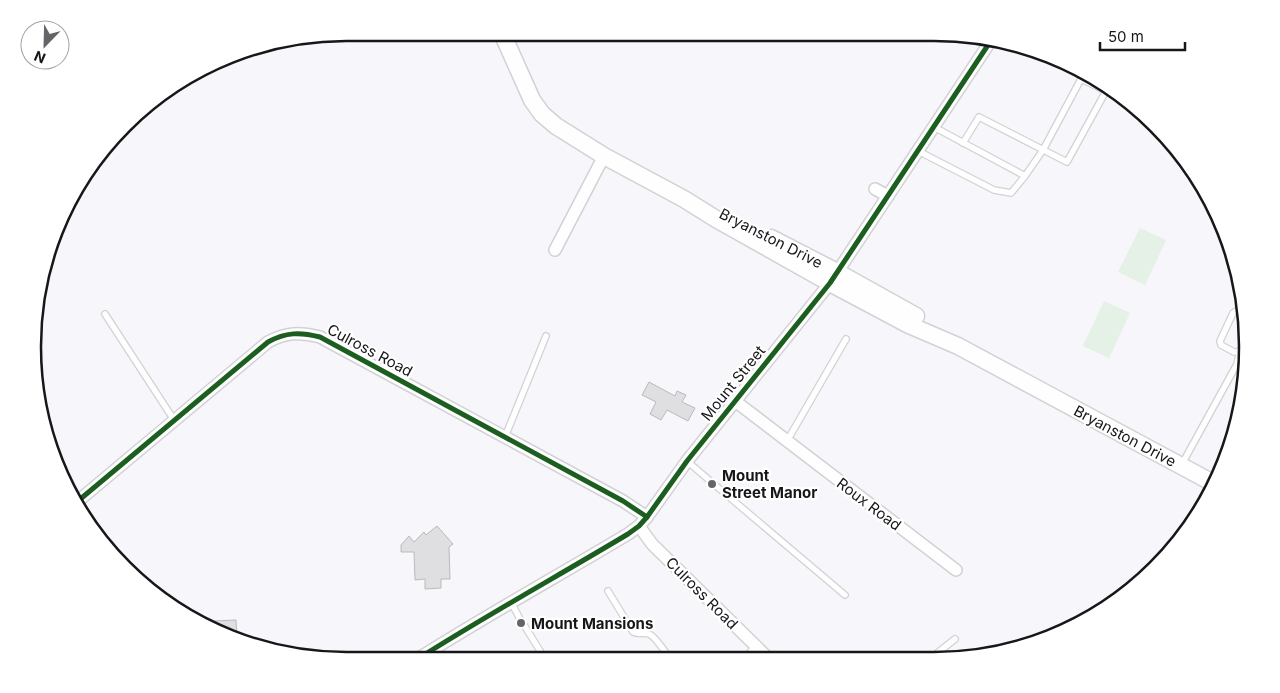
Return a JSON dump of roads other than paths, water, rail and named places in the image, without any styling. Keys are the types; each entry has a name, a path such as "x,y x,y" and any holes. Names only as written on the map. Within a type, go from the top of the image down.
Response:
{"main road":[{"name":"Bryanston Drive","path":"506,41 532,100 542,114 556,126 604,156 684,199 719,211 909,324 958,346 1208,481"}],"street":[{"name":"Mount Street","path":"429,652 510,602 628,534 643,521 687,461 834,278 987,46"},
{"path":"555,250 604,156"},
{"path":"875,189 888,196"},
{"name":"Culross Road","path":"81,498 268,342 277,337 295,333 320,337 623,501 643,521 652,544 762,652"},
{"name":"Roux Road","path":"735,401 956,570"}],"lane":[{"path":"918,151 994,190 1011,193 1043,150 1081,79"},
{"path":"963,143 979,117 1067,162 1104,94"},
{"path":"934,126 1025,176"},
{"path":"1236,311 1220,341 1221,345 1234,352 1239,350"},
{"path":"105,314 174,420"},
{"path":"505,437 546,336"},
{"path":"787,441 846,339"},
{"path":"1181,466 1238,359"},
{"path":"687,461 709,480"},
{"path":"715,485 845,595"},
{"path":"608,591 634,633 646,633 652,636 665,652"},
{"path":"510,602 541,652"},
{"path":"939,652 955,639"},
{"path":"750,652 755,646"}],"place":[{"name":"Mount Street Manor","path":"712,484"},
{"name":"Mount Mansions","path":"521,623"}]}
